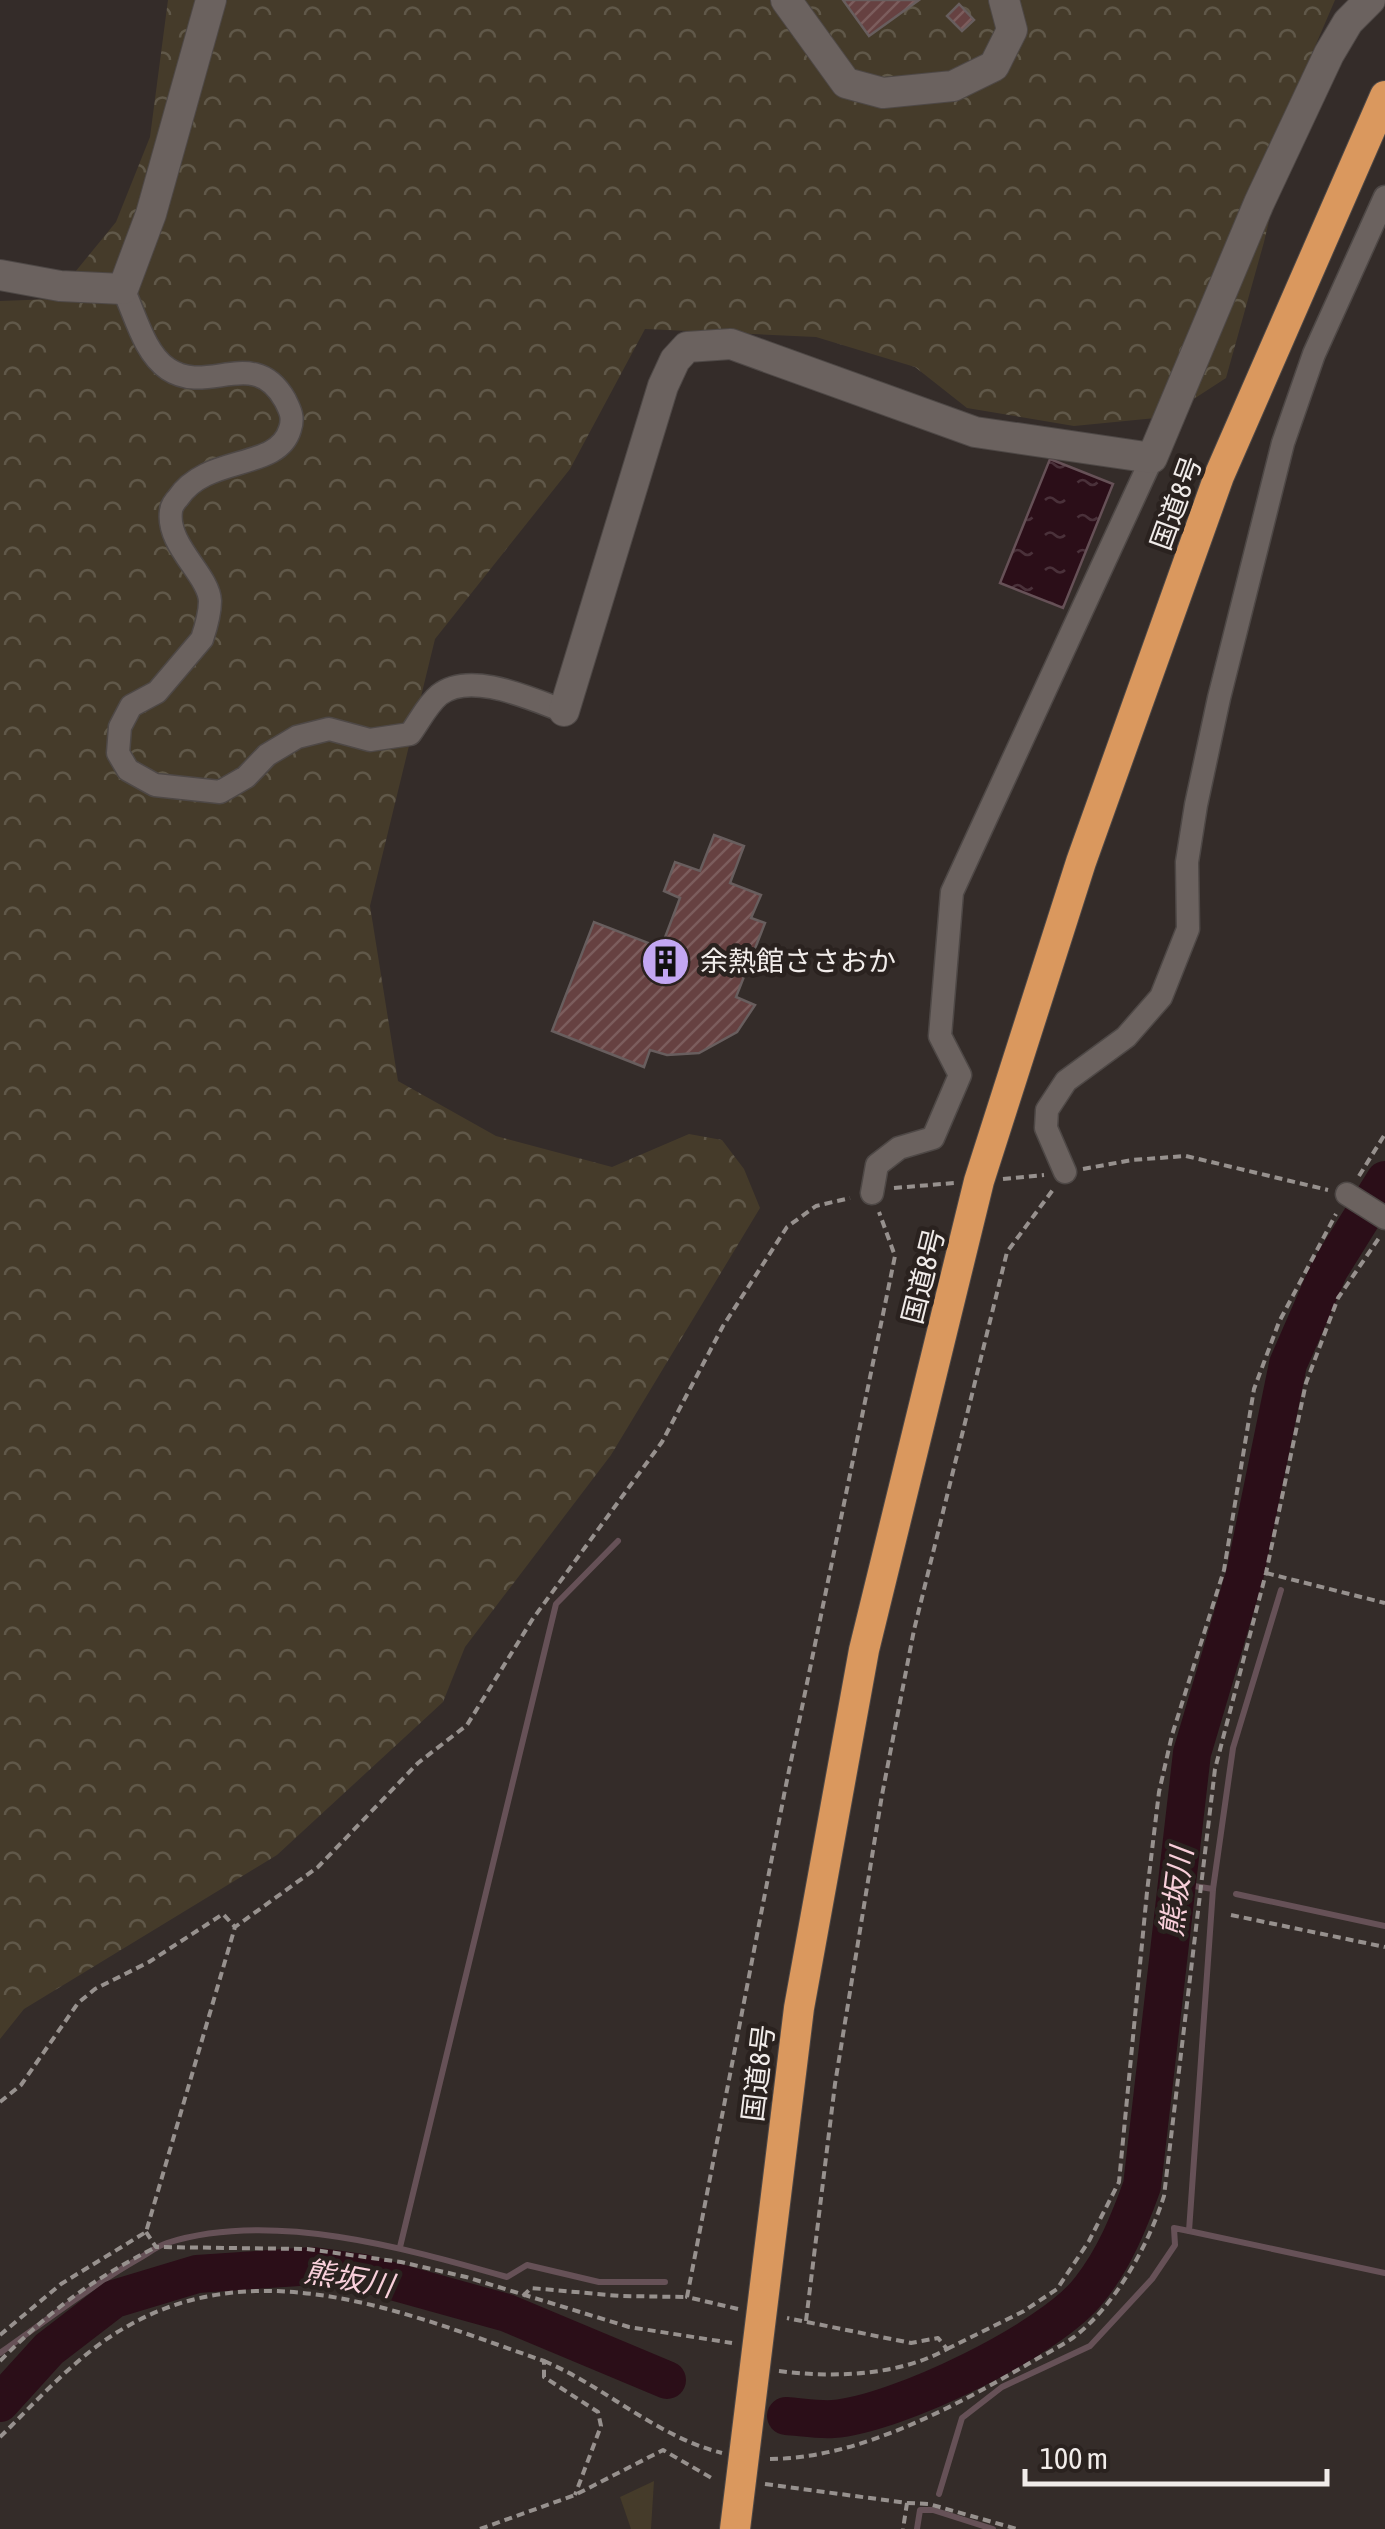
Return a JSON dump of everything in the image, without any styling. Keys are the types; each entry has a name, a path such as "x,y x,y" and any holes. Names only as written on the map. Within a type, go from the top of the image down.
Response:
{"highway":[{"name":"国道8号","path":"735,2529 798,2008 864,1650 980,1181 1080,862 1219,476 1385,96"}],"street":[{"path":"211,0 151,214 123,289 146,342 166,368 190,377 256,372 277,386 292,412 292,426 284,444 258,458 210,470 185,487 170,509 173,533 210,598 202,639 157,692 131,706 116,742 128,770 156,785 220,792 297,737 329,729 370,740 410,734 436,697 452,687 500,688 564,711 663,386 675,360 688,347 731,344 975,432 1152,458"},
{"path":"786,0 846,83 884,93 953,86 994,66 1012,30 1004,0"},
{"path":"872,1193 877,1165 898,1148 933,1138 960,1076 940,1036 952,892 1152,458 1259,203 1348,22 1370,0"},
{"path":"1065,1172 1046,1128 1048,1110 1066,1081 1126,1037 1162,997 1188,929 1187,862 1196,804 1283,443 1314,354 1385,196"},
{"path":"0,275 60,286 123,289"},
{"path":"1347,1194 1385,1218"}],"path":[{"path":"0,2361 41,2320 97,2278 156,2247 308,2248 402,2262 814,2376 886,2370 926,2360 1057,2289 1089,2241 1118,2182 1146,1892 1160,1792 1172,1735 1224,1570 1254,1390 1279,1322 1347,1194 1385,1134"},
{"path":"0,2336 61,2284 146,2232 235,1927 318,1868 418,1763 466,1725 532,1620 662,1442 723,1326 787,1227 816,1206 904,1186 1065,1172 1132,1160 1186,1156 1347,1194"},
{"path":"947,2349 938,2338 911,2343 806,2321 835,2084 882,1794 914,1630 1007,1252 1065,1172"},
{"path":"687,2297 788,1771 894,1256 872,1193"},
{"path":"0,2437 72,2366 125,2327 162,2310 219,2293 281,2290 326,2294 404,2314 544,2361 569,2372 648,2423 706,2450 744,2459 784,2459 830,2452 911,2424 1076,2336 1126,2279 1156,2223 1164,2196 1215,1769 1266,1573 1306,1383 1338,1298 1385,1230"},
{"path":"1266,1573 1385,1603"},
{"path":"0,2102 21,2085 78,2003 94,1989 149,1962 223,1914 235,1927"},
{"path":"1231,1915 1385,1947"},
{"path":"146,2232 156,2247"},
{"path":"523,2296 531,2288 687,2297 736,2308"},
{"path":"544,2361 544,2377 598,2412 600,2426 576,2495"},
{"path":"480,2529 576,2495 663,2450 712,2480"},
{"path":"776,2484 929,2504 1017,2529"},
{"path":"903,2529 908,2503"}],"green space":[{"path":"168,0 1335,0 1304,72 1264,242 1226,378 1166,417 1074,426 967,408 915,367 816,337 645,329 570,469 435,639 370,906 398,1081 496,1136 612,1167 689,1134 722,1140 744,1169 760,1208 611,1455 465,1647 443,1702 277,1855 24,2009 0,2039 0,301 53,299 116,222 150,137"},
{"path":"654,2481 651,2529 631,2529 620,2497"}],"water":[{"path":"1050,459 1113,484 1063,608 1000,583"}],"building":[{"path":"843,0 919,0 869,36"},
{"path":"959,4 974,20 962,31 947,16"},
{"name":"余熱館ささおか","path":"714,835 744,846 730,883 761,895 751,918 765,923 736,997 755,1005 737,1032 699,1053 667,1055 650,1050 644,1067 552,1031 594,922 661,948 680,898 664,891 675,862 700,871"}],"waterway":[{"name":"熊坂川","path":"786,2416 827,2419 860,2414 932,2389 1009,2351 1071,2309 1099,2277 1120,2240 1142,2186 1192,1753 1245,1574 1288,1364 1329,1270 1385,1180"},
{"path":"400,2247 556,1604 618,1541"},
{"path":"1281,1590 1233,1748 1213,1889 1189,2231 1385,2273"},
{"path":"1175,1883 1213,1889"},
{"path":"1236,1894 1385,1926"},
{"path":"939,2494 962,2418 1002,2387 1090,2346 1152,2279 1175,2245 1174,2228 1189,2231"},
{"path":"0,2353 156,2248 207,2234 250,2230 338,2237 507,2277 527,2265 599,2282 665,2282"},
{"name":"熊坂川","path":"0,2403 49,2349 114,2299 197,2274 313,2266 363,2273 507,2313 667,2380"},
{"path":"917,2529 920,2510 933,2510 993,2529"}],"place":[{"name":"余熱館ささおか","path":"665,961"}]}
